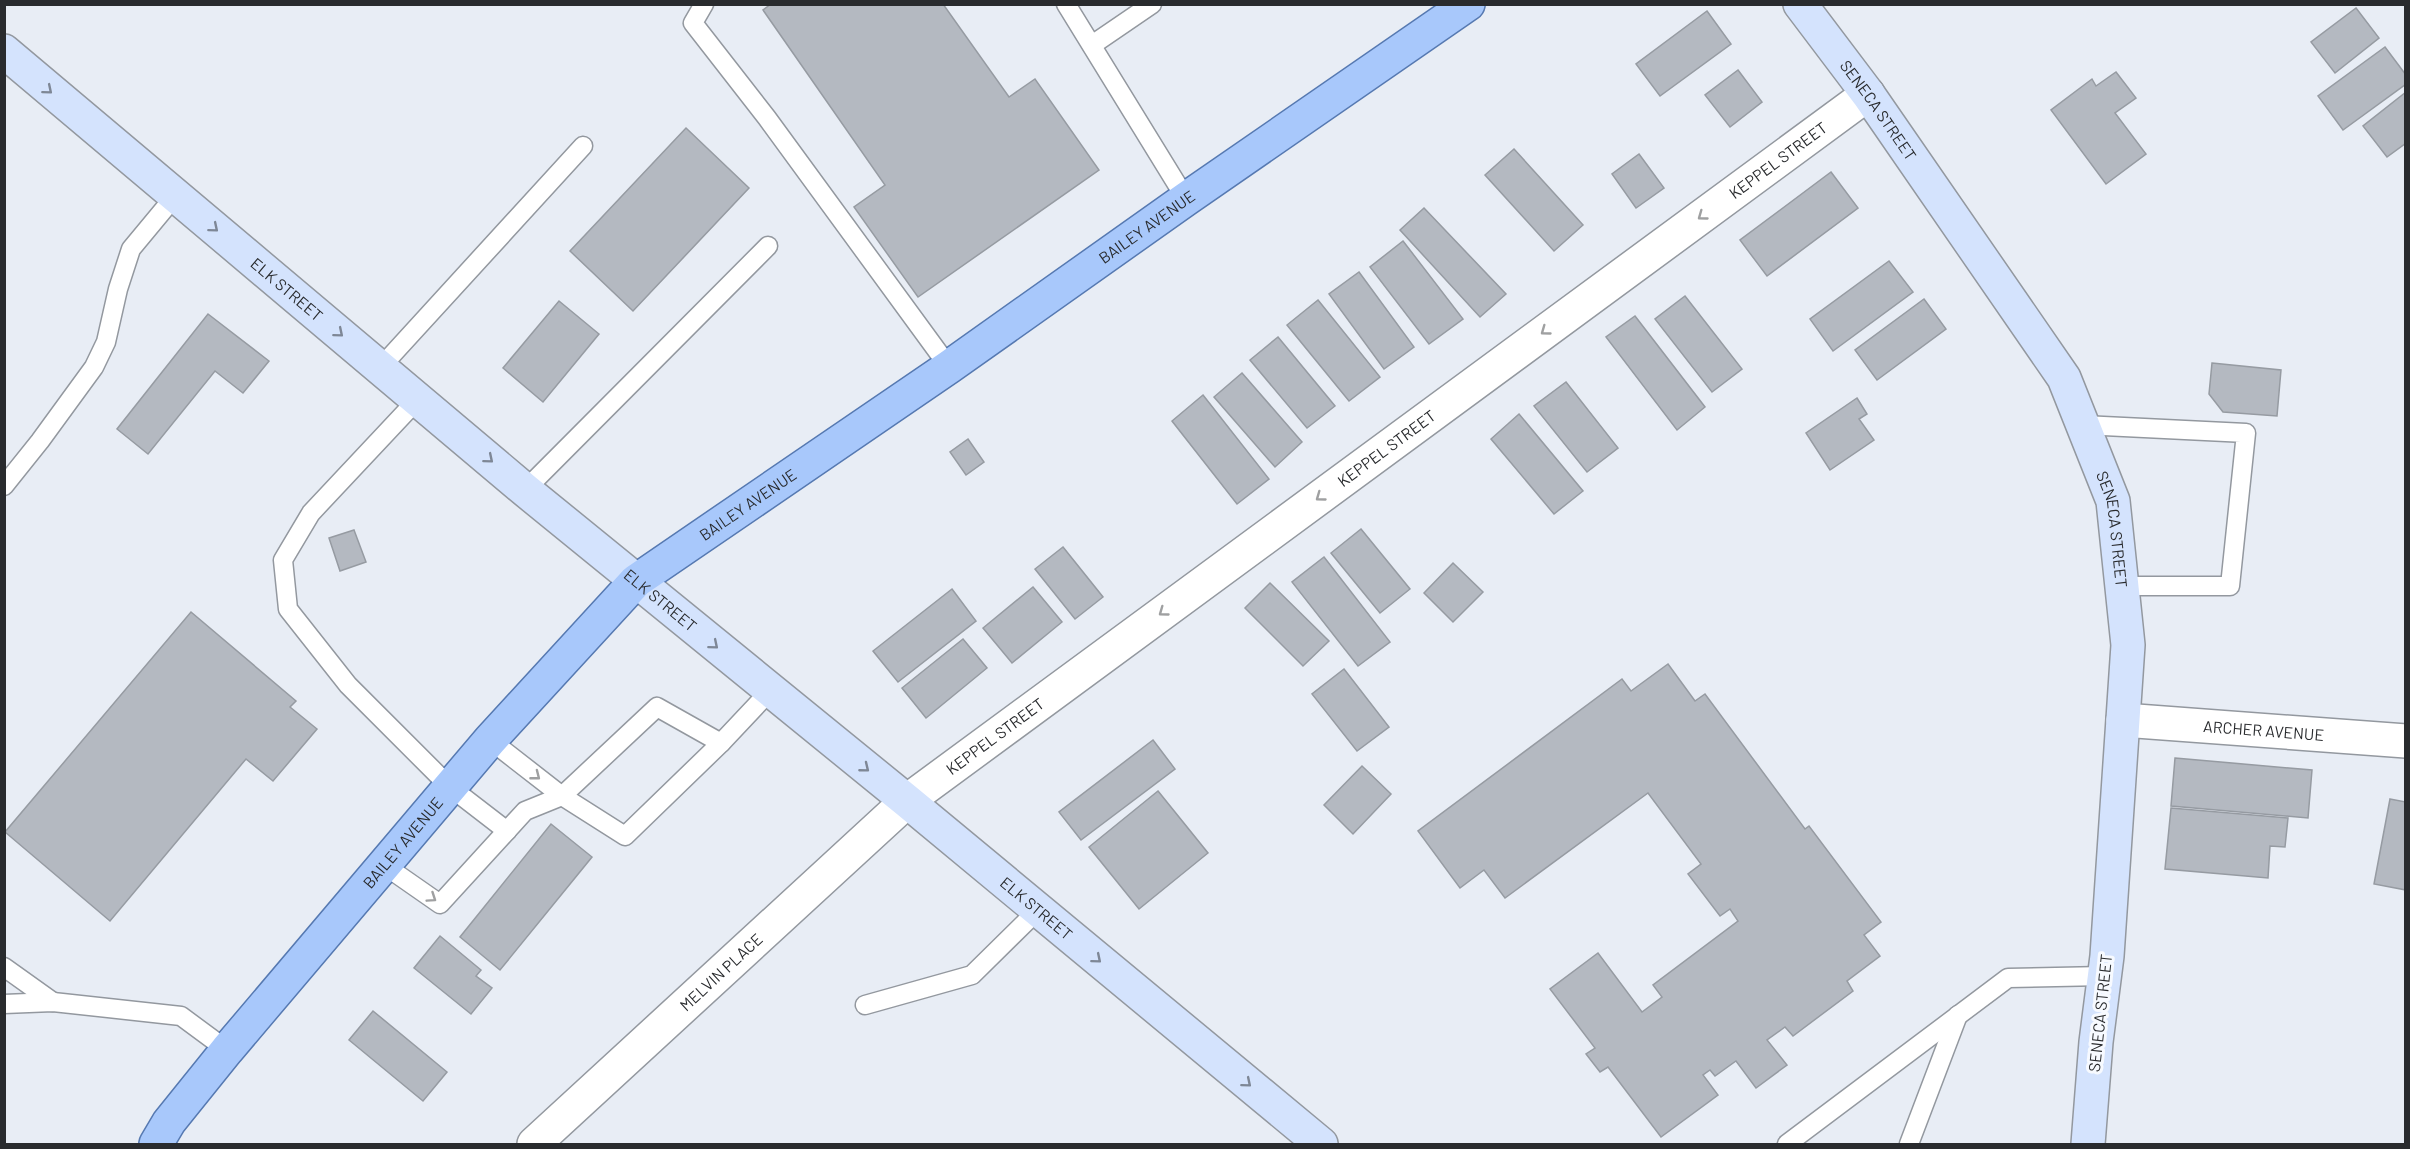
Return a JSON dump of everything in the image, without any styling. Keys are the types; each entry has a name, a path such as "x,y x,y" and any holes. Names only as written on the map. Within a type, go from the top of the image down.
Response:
{"main road":[{"name":"BAILEY AVENUE","path":"156,1144 170,1122 227,1050 490,740 636,581 949,367 1186,199 1468,4"},
{"name":"SENECA STREET","path":"1800,4 1868,94 2064,378 2113,501 2128,645 2104,976 2088,1144"},
{"name":"ELK STREET","path":"4,51 525,490 907,801 1321,1144"}],"street":[{"name":"KEPPEL STREET","path":"907,801 1868,94"},
{"name":"ARCHER AVENUE","path":"2123,720 2406,741"},
{"name":"MELVIN PLACE","path":"534,1144 907,801"}],"lane":[{"path":"704,4 693,23 774,128 949,367"},
{"path":"1066,4 1186,199"},
{"path":"1092,45 1152,4"},
{"path":"380,368 583,146"},
{"path":"4,486 59,417 94,367 106,342 118,289 131,249 176,196"},
{"path":"525,490 768,246"},
{"path":"418,399 311,513 283,560 288,609 348,685 450,787 507,831"},
{"path":"2083,425 2246,433 2230,586 2122,586"},
{"path":"490,740 562,796 625,836 770,691"},
{"path":"384,865 440,904 525,811 562,796 657,707 720,743"},
{"path":"865,1005 972,975 1038,910"},
{"path":"4,967 53,1002"},
{"path":"1787,1144 2008,978 2104,976"},
{"path":"4,1004 53,1002 181,1016 227,1050"},
{"path":"1909,1144 1958,1015"}],"building":[{"path":"771,4 943,4 1009,97 1035,79 1099,170 918,297 854,207 885,185 763,10"},
{"path":"2356,8 2379,38 2335,73 2311,42"},
{"path":"1707,11 1731,44 1660,96 1636,64"},
{"path":"2385,47 2406,75 2406,84 2343,130 2318,96"},
{"path":"1738,70 1762,102 1730,127 1705,95"},
{"path":"2116,72 2136,98 2115,113 2146,154 2106,184 2051,110 2092,79 2096,86"},
{"path":"2406,92 2406,143 2387,157 2363,126"},
{"path":"686,128 749,188 633,311 570,251"},
{"path":"1514,149 1583,225 1554,251 1485,175"},
{"path":"1639,154 1664,188 1636,208 1612,174"},
{"path":"1831,172 1858,208 1767,276 1740,240"},
{"path":"1424,208 1506,294 1480,317 1400,230"},
{"path":"1403,241 1463,319 1429,344 1370,267"},
{"path":"1889,261 1913,292 1833,351 1810,319"},
{"path":"1359,272 1414,347 1384,369 1329,294"},
{"path":"1685,296 1742,369 1712,392 1655,319"},
{"path":"1924,299 1946,329 1877,380 1855,350"},
{"path":"1318,300 1380,377 1349,401 1287,325"},
{"path":"559,301 599,334 543,402 503,368"},
{"path":"208,314 269,361 243,393 215,371 148,454 117,429"},
{"path":"1635,316 1705,407 1677,430 1606,337"},
{"path":"1278,337 1335,406 1307,428 1250,360"},
{"path":"2212,363 2281,370 2277,416 2223,412 2209,394"},
{"path":"1242,373 1302,442 1275,467 1214,397"},
{"path":"1566,382 1618,448 1587,472 1534,406"},
{"path":"1203,395 1269,479 1237,504 1172,421"},
{"path":"1857,398 1867,414 1859,419 1874,440 1830,470 1806,433"},
{"path":"1519,414 1583,491 1554,514 1491,439"},
{"path":"968,439 984,462 966,475 950,452"},
{"path":"1361,529 1410,589 1380,613 1331,553"},
{"path":"354,530 366,562 340,571 329,538"},
{"path":"1063,547 1103,597 1075,619 1035,569"},
{"path":"1324,557 1390,642 1358,666 1292,582"},
{"path":"1453,563 1483,592 1453,622 1424,593"},
{"path":"1270,583 1329,641 1303,666 1245,608"},
{"path":"1033,587 1062,622 1012,663 983,628"},
{"path":"952,589 976,621 898,682 873,651"},
{"path":"191,612 296,701 290,707 317,729 273,781 246,759 110,921 5,832"},
{"path":"963,639 987,668 926,718 902,688"},
{"path":"1668,664 1695,701 1705,694 1805,829 1809,826 1881,922 1864,935 1880,956 1847,981 1853,991 1793,1036 1785,1027 1767,1040 1787,1065 1756,1088 1736,1061 1715,1076 1710,1070 1703,1075 1718,1095 1661,1137 1608,1067 1600,1072 1586,1054 1595,1048 1550,989 1598,953 1642,1012 1662,997 1653,985 1738,921 1730,909 1720,916 1688,874 1701,864 1648,793 1505,898 1484,870 1460,888 1418,831 1622,679 1631,691"},
{"path":"1344,669 1389,727 1357,751 1312,694"},
{"path":"1153,740 1175,769 1081,840 1059,812"},
{"path":"2175,758 2312,770 2308,818 2171,806"},
{"path":"1362,766 1391,794 1353,834 1324,805"},
{"path":"1158,791 1208,853 1139,909 1089,847"},
{"path":"2390,799 2406,802 2406,890 2374,884"},
{"path":"2171,808 2288,818 2285,847 2270,846 2268,878 2165,869"},
{"path":"551,824 592,857 500,970 460,937"},
{"path":"440,936 481,970 476,976 492,988 471,1014 414,968"},
{"path":"373,1011 447,1072 423,1101 349,1040"}]}
